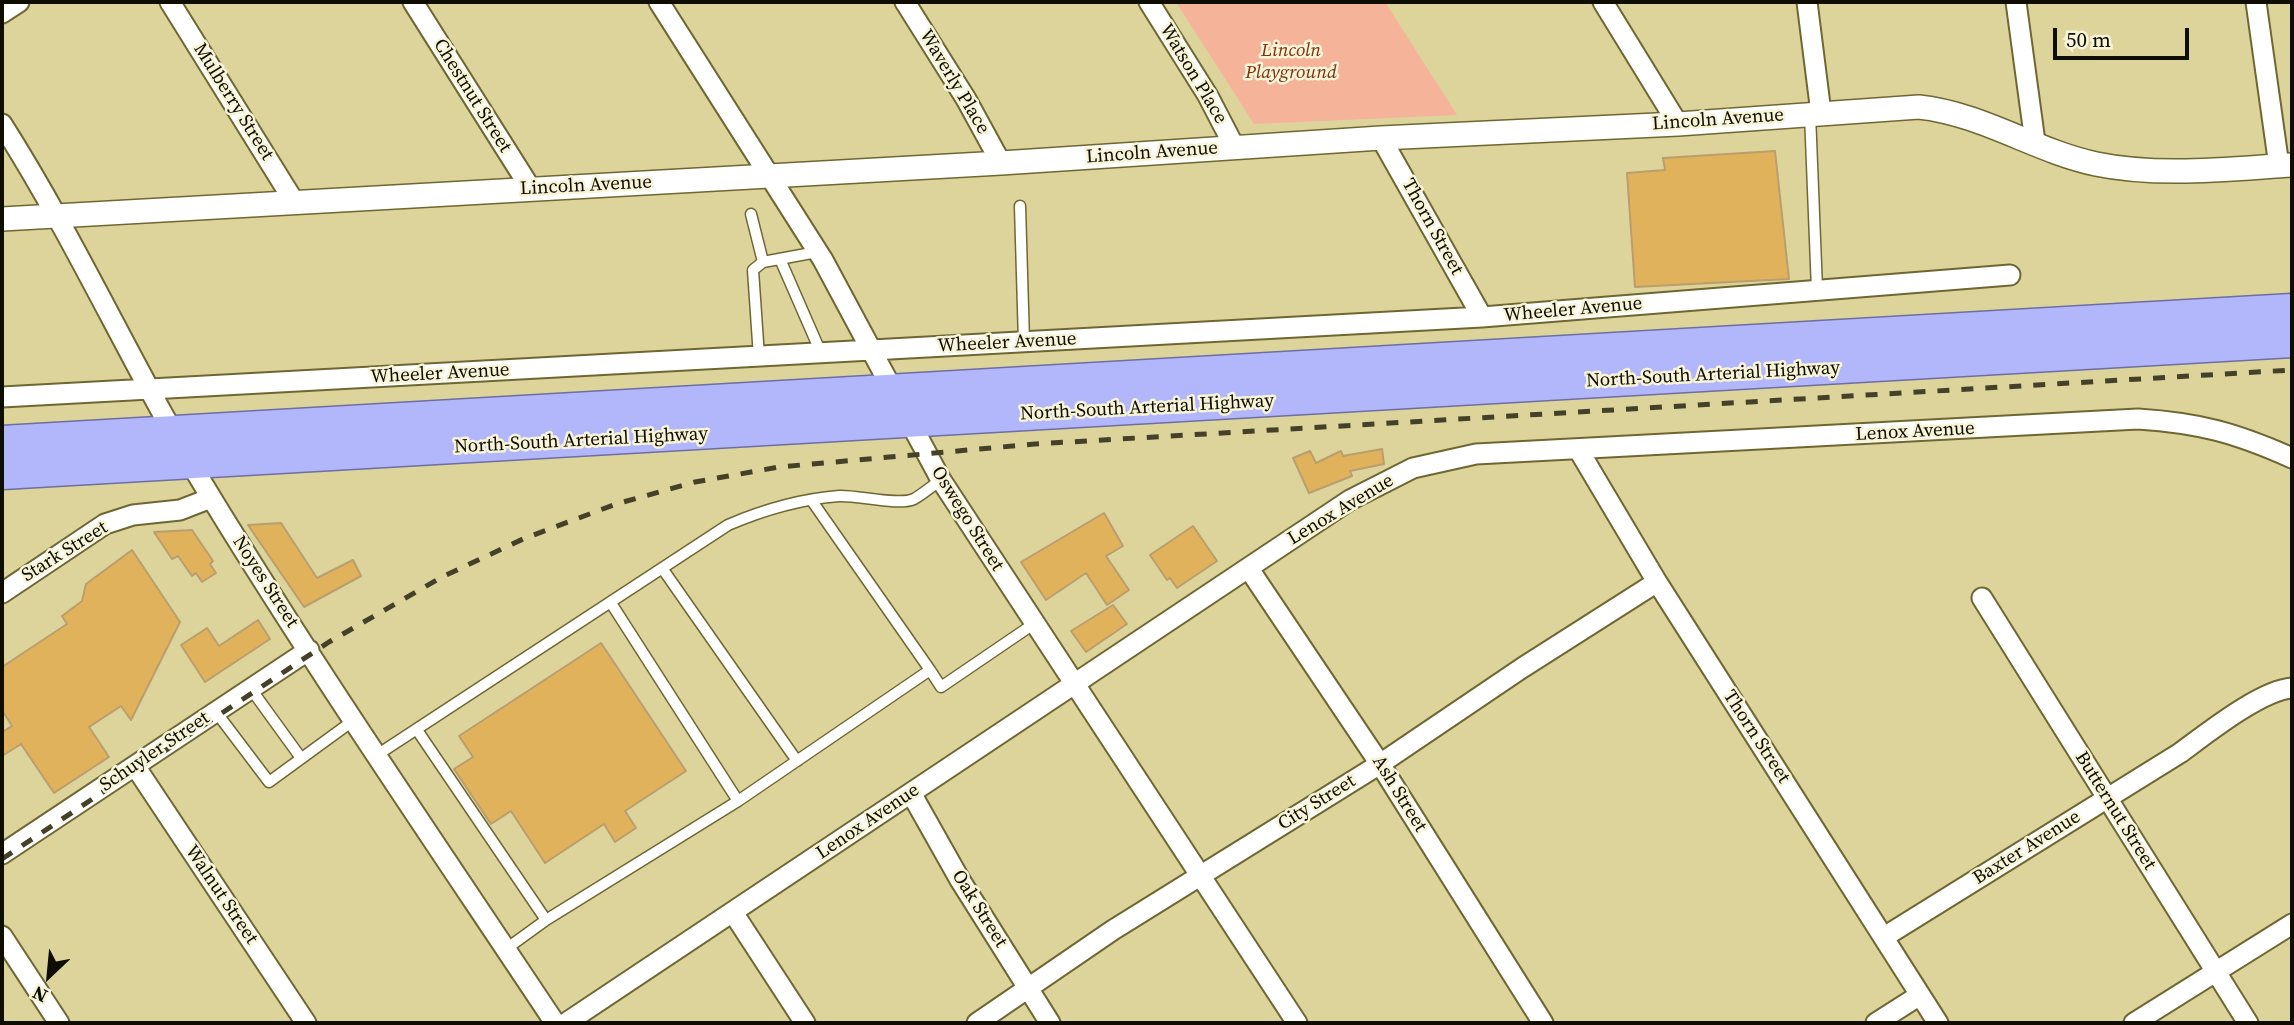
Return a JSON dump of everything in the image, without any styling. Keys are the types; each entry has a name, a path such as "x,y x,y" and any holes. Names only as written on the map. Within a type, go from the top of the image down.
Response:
{"highway":[{"name":"North-South Arterial Highway","path":"2,442 2292,310"},
{"name":"North-South Arterial Highway","path":"2,473 2292,341"}],"street":[{"path":"2,13 19,2"},
{"name":"Mulberry Street","path":"170,2 295,203"},
{"name":"Chestnut Street","path":"413,2 531,189"},
{"name":"Oswego Street","path":"659,2 817,252 874,351 941,480 1297,1023"},
{"name":"Waverly Place","path":"905,2 1001,163"},
{"name":"Watson Place","path":"1149,2 1208,96 1235,148"},
{"path":"1602,2 1678,124"},
{"path":"1807,2 1816,113"},
{"path":"2015,2 2035,142"},
{"path":"2256,2 2286,166"},
{"name":"Lincoln Avenue","path":"2,219 1001,163 1381,138 1678,124 1919,107 1949,110 2095,164 2153,171 2286,166"},
{"name":"Noyes Street","path":"2,124 57,216 211,498 555,1023"},
{"name":"Thorn Street","path":"1381,138 1482,317"},
{"name":"Wheeler Avenue","path":"2,397 1482,317 2010,275"},
{"name":"Lenox Avenue","path":"566,1023 734,914 1350,500 1413,468 1441,459 1476,454 2138,419 2186,422 2235,433 2292,458"},
{"name":"Thorn Street","path":"1578,449 1657,582 1938,1023"},
{"name":"Stark Street","path":"2,593 105,524 133,515 180,510 211,498"},
{"name":"Ash Street","path":"1249,569 1380,764 1543,1023"},
{"name":"City Street","path":"977,1023 1113,930 1380,764 1522,668 1657,582"},
{"name":"Butternut Street","path":"1982,598 2248,1023"},
{"name":"Schuyler Street","path":"2,854 309,650"},
{"name":"Baxter Avenue","path":"1884,937 2106,797 2284,690"},
{"name":"Walnut Street","path":"135,766 306,1023"},
{"name":"Oak Street","path":"911,793 960,880 1050,1023"},
{"path":"734,914 805,1023"},
{"path":"2134,1023 2292,924"},
{"path":"2,936 59,1023"},
{"path":"1876,1023 1920,995"}],"lane":[{"path":"1816,113 1816,290"},
{"path":"1020,206 1024,342"},
{"path":"751,214 763,262"},
{"path":"759,357 753,270 763,262 817,252"},
{"path":"780,258 821,354"},
{"path":"377,755 728,525 757,513 838,496 858,496 873,501 912,500 941,480"},
{"path":"812,501 942,687 1035,623"},
{"path":"662,568 797,761"},
{"path":"611,603 738,801"},
{"path":"506,949 546,920 738,801 930,670"},
{"path":"251,689 301,758"},
{"path":"216,712 269,782 354,720"},
{"path":"417,730 546,920"}],"green space":[{"name":"Lincoln Playground","path":"1176,2 1385,2 1457,115 1254,124"}],"building":[{"path":"1775,151 1789,279 1635,287 1627,173 1665,170 1663,158"},
{"path":"1382,449 1384,464 1350,471 1352,476 1309,493 1293,458 1310,451 1316,463 1341,451 1343,456"},
{"path":"1104,513 1123,546 1106,556 1129,590 1107,605 1086,573 1046,600 1021,562"},
{"path":"281,523 317,578 353,560 361,576 304,607 248,525"},
{"path":"1193,526 1217,561 1177,588 1170,578 1167,580 1150,555"},
{"path":"192,530 213,561 210,564 216,573 202,582 196,573 192,576 178,556 172,559 154,532"},
{"path":"132,550 180,622 131,720 121,706 89,727 109,757 54,793 21,744 2,756 2,732 12,726 2,710 2,667 67,624 62,616 82,601 86,584"},
{"path":"1113,605 1127,624 1086,652 1071,631"},
{"path":"258,620 270,639 205,682 181,645 207,628 219,646"},
{"path":"601,643 686,771 625,811 636,828 615,842 604,824 545,863 511,811 491,824 454,769 473,757 459,736"}],"railway":[{"path":"2,859 329,642 442,577 523,539 616,504 695,482 779,467 1035,444 2292,370"}]}
